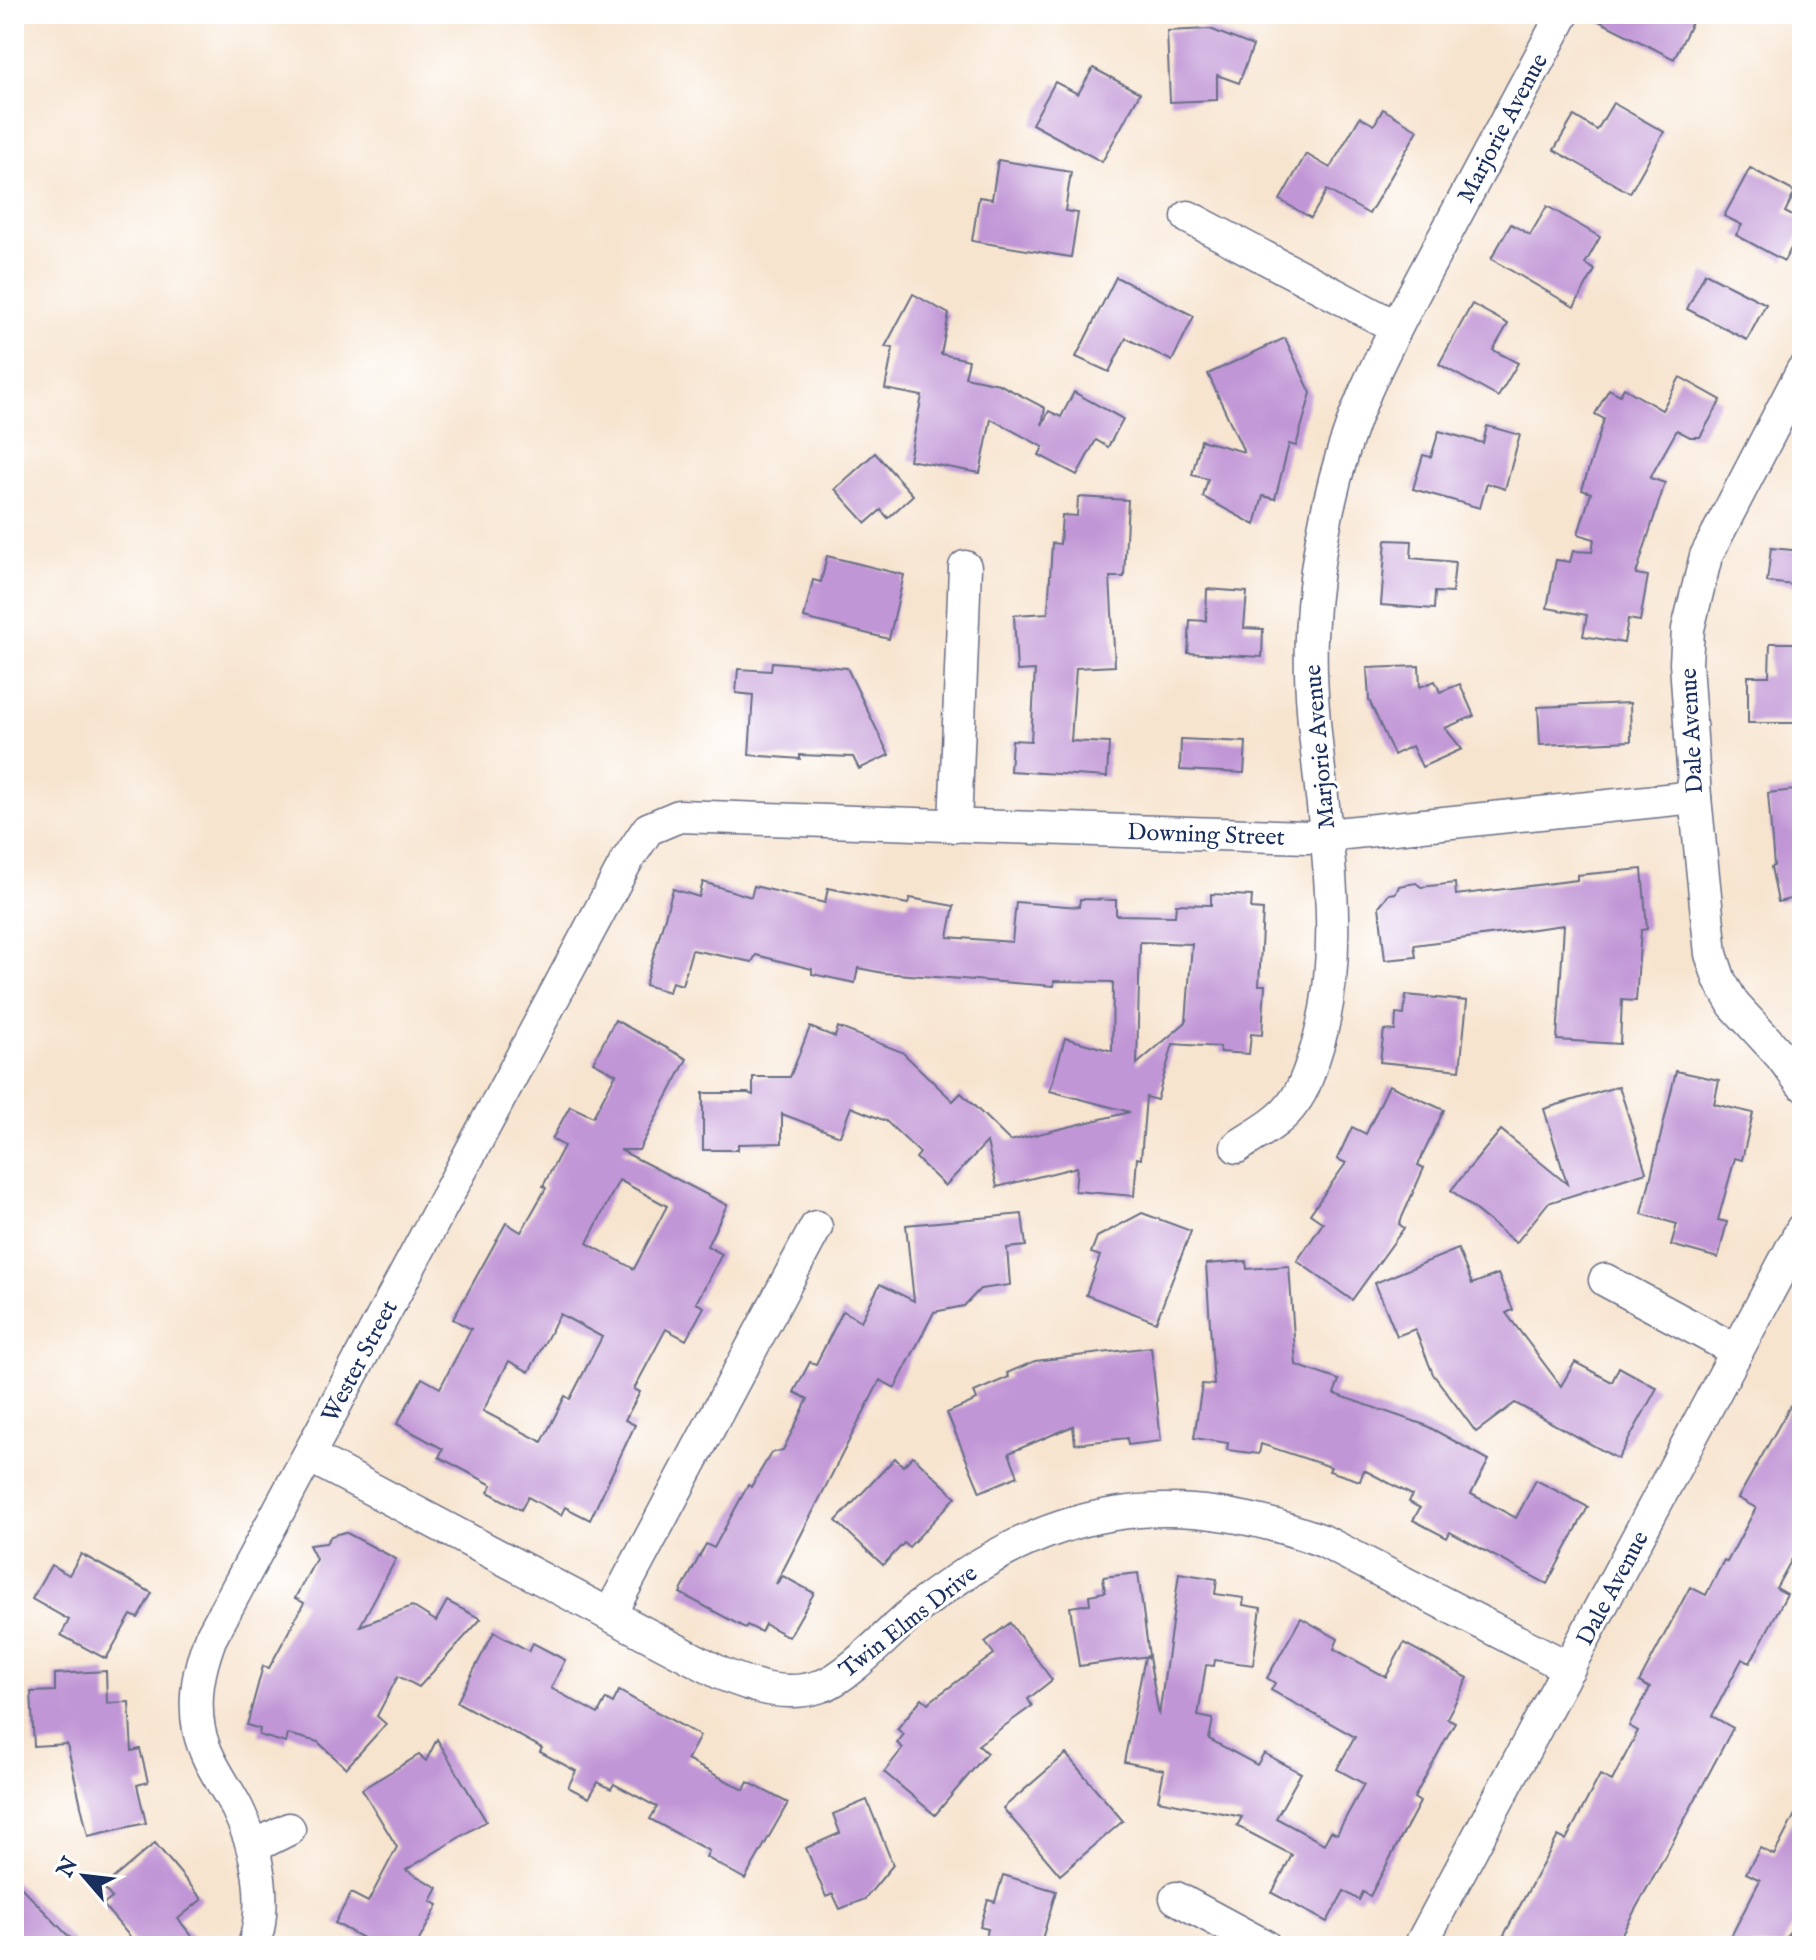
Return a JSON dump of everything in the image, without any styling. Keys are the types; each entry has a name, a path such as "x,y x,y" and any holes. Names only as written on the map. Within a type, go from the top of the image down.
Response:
{"street":[{"name":"Marjorie Avenue","path":"1237,1147 1274,1123 1294,1103 1320,1039 1330,968 1331,912 1327,836 1312,692 1311,635 1316,580 1330,501 1348,438 1365,392 1396,327 1563,14"},
{"path":"1188,217 1396,327"},
{"name":"Dale Avenue","path":"1802,371 1706,556 1695,591 1686,663 1695,797 1711,954 1720,981 1734,1005 1802,1084"},
{"path":"955,826 965,567"},
{"name":"Downing Street","path":"679,816 1283,837 1327,836 1695,797"},
{"name":"Wester Street","path":"254,1946 261,1895 253,1847 236,1807 206,1753 198,1719 197,1681 210,1639 626,862 648,829 679,816"},
{"path":"610,1614 816,1227"},
{"name":"Dale Avenue","path":"1420,1946 1802,1229"},
{"path":"1605,1280 1737,1351"},
{"name":"Twin Elms Drive","path":"309,1456 735,1679 774,1691 824,1686 946,1586 981,1562 1025,1539 1118,1512 1172,1509 1237,1516 1280,1525 1323,1541 1569,1668"},
{"path":"253,1847 289,1829"},
{"path":"1176,1898 1265,1946"}],"building":[{"path":"1585,14 1696,14 1674,59"},
{"path":"1210,29 1253,46 1239,83 1217,75 1217,100 1170,102 1167,31"},
{"path":"1093,68 1140,93 1102,162 1032,124 1055,82 1078,94"},
{"path":"1613,103 1664,132 1630,193 1554,150 1574,116 1597,130"},
{"path":"1383,109 1418,130 1369,214 1327,190 1311,218 1280,200 1306,154 1330,168 1360,117 1374,125"},
{"path":"998,160 1071,172 1065,211 1078,213 1071,257 972,241 979,197 992,199"},
{"path":"1750,168 1795,192 1785,212 1802,221 1802,229 1784,261 1736,235 1742,225 1724,216"},
{"path":"1547,206 1600,237 1585,264 1595,270 1574,307 1491,259 1511,224 1530,235"},
{"path":"1705,273 1766,304 1747,340 1687,309"},
{"path":"1116,277 1194,316 1172,361 1126,338 1109,372 1076,357"},
{"path":"913,294 949,314 941,354 969,360 965,377 999,384 1045,408 1042,425 1049,411 1061,417 1074,392 1123,419 1108,447 1096,440 1077,475 1039,455 1043,447 991,419 980,473 909,460 922,396 885,389 893,348 885,347"},
{"path":"1472,304 1508,324 1493,350 1518,363 1498,397 1439,364"},
{"path":"1285,338 1311,393 1296,446 1289,444 1275,499 1263,496 1255,525 1203,497 1208,479 1192,475 1201,440 1244,452 1208,374"},
{"path":"1680,377 1721,400 1700,437 1690,437 1677,430 1650,478 1665,483 1636,574 1648,576 1640,621 1628,619 1624,643 1583,636 1587,615 1547,608 1556,560 1570,562 1573,551 1592,552 1594,539 1578,534 1591,493 1582,490 1604,419 1595,414 1609,389 1620,395 1624,388 1662,410"},
{"path":"1487,426 1520,435 1505,489 1487,483 1480,508 1413,489 1423,455 1431,457 1439,431 1483,443"},
{"path":"875,453 913,495 888,518 881,510 866,523 835,489"},
{"path":"1078,497 1128,500 1124,577 1110,577 1115,666 1076,668 1071,741 1109,743 1107,777 1010,771 1012,740 1031,741 1035,670 1017,671 1014,615 1048,613 1052,543 1060,544 1062,515 1077,516"},
{"path":"1386,540 1412,541 1411,558 1455,562 1452,593 1435,592 1434,609 1381,605"},
{"path":"1771,548 1802,551 1802,586 1767,582"},
{"path":"827,556 904,575 889,639 804,618 813,580 821,582"},
{"path":"1207,589 1247,592 1244,628 1263,629 1262,657 1188,653 1190,620 1206,621"},
{"path":"1770,643 1802,643 1802,723 1748,723 1748,676 1769,676"},
{"path":"772,662 847,668 889,755 859,769 853,757 800,755 800,759 749,755 753,695 736,693 738,669 771,671"},
{"path":"1419,666 1420,687 1435,681 1440,692 1460,684 1474,716 1445,728 1462,749 1422,767 1412,746 1394,755 1369,700 1367,668"},
{"path":"1630,703 1631,741 1540,745 1538,707"},
{"path":"1181,739 1246,742 1244,773 1180,770"},
{"path":"1802,789 1802,896 1778,902 1771,867 1774,866 1768,793"},
{"path":"1642,869 1647,929 1641,930 1636,1001 1622,1000 1620,1044 1557,1040 1564,925 1414,945 1416,957 1385,960 1379,906 1389,894 1396,893 1399,886 1455,883 1456,895 1577,880 1577,875"},
{"path":"703,882 751,897 754,886 825,903 828,888 908,904 910,898 954,906 948,937 1012,942 1016,902 1079,907 1080,899 1116,900 1116,915 1175,916 1176,904 1211,905 1211,894 1252,896 1251,909 1263,910 1259,985 1265,985 1262,1035 1251,1034 1249,1054 1220,1052 1220,1047 1173,1044 1157,1100 1146,1097 1141,1159 1137,1158 1134,1196 1075,1191 1077,1167 997,1187 987,1142 945,1186 916,1158 920,1153 886,1121 851,1107 840,1136 782,1114 782,1143 738,1144 738,1150 703,1150 703,1093 753,1095 753,1077 790,1077 810,1027 835,1037 838,1027 902,1052 953,1101 961,1093 1010,1141 1130,1112 1050,1091 1065,1038 1112,1051 1113,982 1054,981 1054,986 883,973 858,968 855,983 812,974 812,969 756,955 752,962 692,950 682,985 672,982 669,992 645,985 673,889 699,897","holes":["1140,942 1192,944 1186,1022 1137,1064"]},
{"path":"1406,995 1467,1001 1460,1070 1380,1062 1384,1030 1395,1031 1396,1014 1404,1015"},
{"path":"615,1020 687,1059 639,1150 620,1150 727,1205 707,1246 722,1254 696,1303 704,1307 686,1340 666,1329 634,1389 640,1392 625,1420 635,1425 590,1520 565,1507 561,1515 528,1497 521,1510 488,1492 492,1485 439,1457 443,1449 397,1424 422,1378 440,1388 471,1329 453,1319 506,1223 521,1232 546,1188 543,1186 564,1146 552,1139 570,1106 593,1117 616,1074 593,1062","holes":["619,1180 667,1206 634,1269 587,1243","560,1314 602,1337 570,1399 565,1396 542,1442 483,1411 509,1361 529,1372"]},
{"path":"1676,1071 1719,1080 1714,1104 1753,1113 1742,1160 1735,1158 1718,1220 1727,1222 1718,1258 1671,1245 1677,1224 1642,1214"},
{"path":"1389,1085 1444,1110 1418,1165 1424,1168 1399,1224 1404,1228 1352,1300 1297,1261 1323,1223 1310,1214 1346,1163 1337,1159 1352,1127 1366,1134"},
{"path":"1619,1086 1646,1172 1548,1203 1516,1243 1451,1190 1501,1130 1567,1184 1544,1109"},
{"path":"1142,1213 1191,1231 1156,1322 1086,1295 1100,1256 1091,1253 1097,1237"},
{"path":"1022,1214 1026,1246 1007,1248 1010,1285 980,1289 964,1306 934,1312 895,1388 880,1380 776,1584 783,1576 814,1593 789,1637 765,1624 761,1632 747,1625 745,1628 680,1593 706,1544 714,1548 748,1485 751,1487 771,1453 783,1450 808,1399 794,1392 810,1362 816,1364 843,1311 861,1321 880,1284 914,1301 906,1225"},
{"path":"1458,1249 1472,1284 1498,1274 1513,1310 1506,1313 1561,1386 1575,1362 1612,1382 1619,1367 1657,1388 1618,1459 1515,1403 1476,1432 1433,1374 1415,1329 1397,1336 1375,1283"},
{"path":"1246,1261 1247,1269 1289,1266 1296,1365 1339,1380 1334,1394 1425,1425 1489,1460 1471,1494 1516,1518 1536,1480 1588,1507 1547,1584 1450,1532 1447,1538 1413,1520 1420,1508 1409,1502 1412,1495 1364,1470 1360,1481 1329,1471 1331,1467 1261,1444 1259,1454 1227,1450 1228,1443 1194,1438 1202,1384 1214,1385 1206,1264"},
{"path":"1151,1347 1161,1441 1128,1445 1127,1438 1075,1444 1073,1426 1009,1453 1018,1476 980,1492 947,1413 977,1400 974,1392 1009,1377 1007,1373 1035,1361"},
{"path":"1802,1385 1802,1541 1776,1588 1787,1594 1750,1663 1742,1659 1712,1716 1733,1728 1671,1845 1615,1946 1498,1946 1558,1836 1566,1840 1600,1775 1612,1781 1638,1731 1629,1726 1650,1688 1639,1682 1690,1587 1706,1595 1724,1560 1727,1562 1756,1508 1738,1498"},
{"path":"913,1456 956,1497 909,1547 904,1543 883,1565 836,1521 895,1458 903,1466"},
{"path":"345,1532 396,1559 360,1626 412,1606 436,1621 447,1601 481,1619 419,1687 398,1676 377,1716 386,1724 346,1768 318,1742 288,1734 286,1743 259,1735 260,1729 247,1725 263,1666 269,1668 304,1603 295,1598 316,1559 309,1545 326,1543 331,1536"},
{"path":"81,1554 152,1593 138,1618 131,1615 106,1659 61,1635 69,1620 32,1599 51,1565 69,1575"},
{"path":"1138,1573 1149,1656 1079,1666 1070,1607 1090,1604 1089,1595 1105,1592 1103,1577"},
{"path":"1179,1573 1217,1579 1215,1594 1244,1598 1243,1605 1261,1608 1253,1665 1215,1660 1214,1666 1206,1665 1198,1716 1213,1719 1209,1739 1257,1765 1264,1753 1301,1773 1276,1818 1324,1844 1331,1831 1337,1834 1364,1784 1337,1769 1355,1737 1271,1690 1275,1683 1267,1678 1301,1618 1338,1639 1334,1649 1386,1677 1404,1643 1468,1678 1447,1718 1455,1722 1414,1798 1420,1802 1370,1896 1363,1892 1359,1900 1344,1891 1327,1922 1272,1893 1292,1855 1237,1826 1242,1817 1158,1800 1164,1770 1124,1762 1145,1657 1149,1657 1159,1716"},
{"path":"1010,1623 1052,1680 1028,1699 1032,1706 978,1745 987,1753 935,1815 884,1772 903,1748 897,1743 904,1734 897,1729 922,1698 928,1703 994,1654 985,1642"},
{"path":"494,1632 529,1651 533,1643 565,1660 551,1688 598,1714 606,1699 613,1703 619,1691 700,1736 687,1760 744,1790 748,1782 788,1803 745,1879 706,1857 709,1851 650,1819 657,1807 614,1784 611,1789 598,1782 589,1798 568,1787 576,1771 540,1752 542,1748 457,1702"},
{"path":"106,1671 107,1703 129,1702 132,1751 140,1749 148,1782 137,1785 146,1823 88,1836 67,1744 34,1746 31,1692 55,1691 55,1674"},
{"path":"437,1739 486,1821 406,1870 438,1888 431,1901 438,1905 416,1946 377,1946 335,1923 351,1893 368,1902 397,1847 362,1789 419,1755 426,1761"},
{"path":"1066,1754 1123,1821 1060,1875 1003,1808"},
{"path":"867,1800 893,1865 865,1899 840,1909 833,1894 826,1897 806,1848 840,1833 833,1814"},
{"path":"1802,1801 1802,1909 1782,1946 1726,1946 1760,1880 1746,1873 1760,1848 1774,1855"},
{"path":"155,1843 202,1899 178,1919 200,1946 138,1946 103,1905 112,1898 103,1887"},
{"path":"1003,1875 1056,1891 1040,1946 984,1946 988,1929 980,1927 988,1900 995,1902"},
{"path":"14,1880 78,1946 14,1946"}]}
